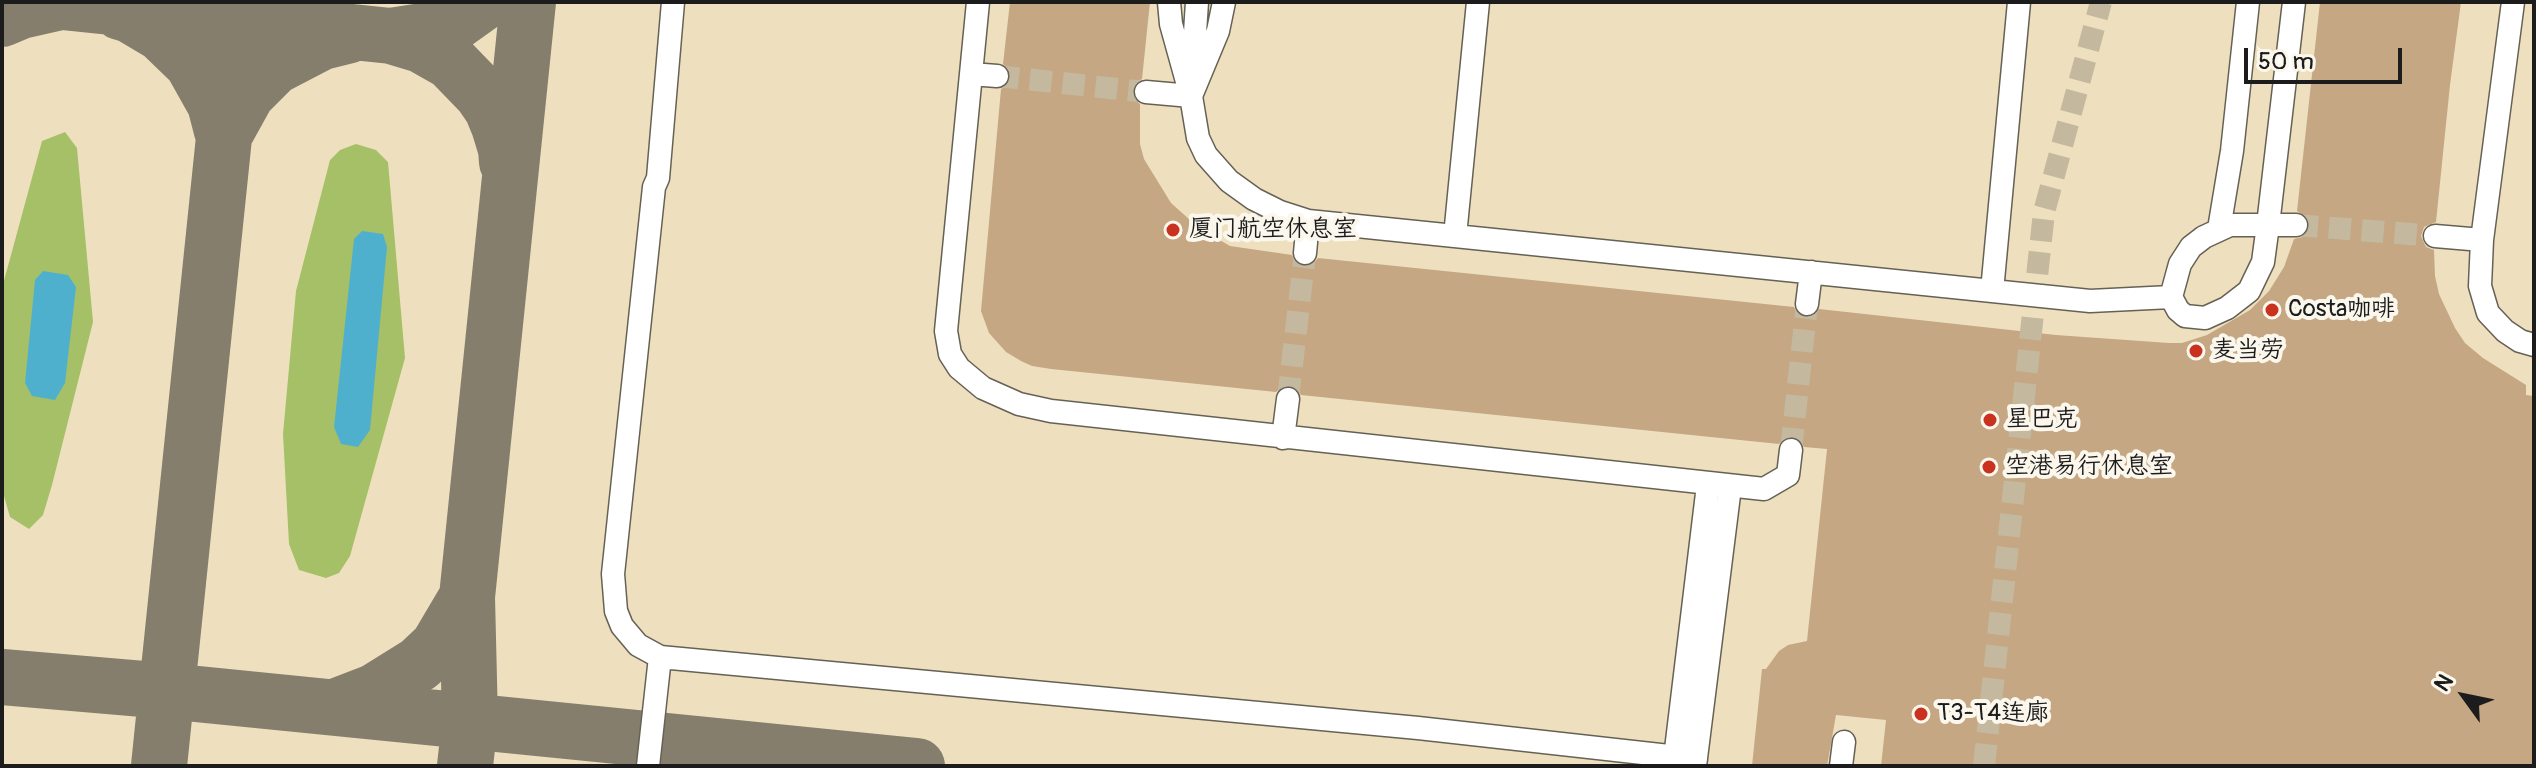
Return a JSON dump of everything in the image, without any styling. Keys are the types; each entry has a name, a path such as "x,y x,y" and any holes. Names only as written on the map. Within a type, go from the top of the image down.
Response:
{"lane":[{"path":"673,2 658,178 654,187 613,574 616,611 622,626 638,645 660,657 1418,728 1685,762 1719,486"},
{"path":"978,2 946,331 950,354 959,368 976,383 1019,404 1051,411 1719,486 1764,489 1788,475 1791,450"},
{"path":"1169,2 1171,24 1191,96 1198,138 1206,155 1229,181 1254,199 1308,221 2090,301 2171,297"},
{"path":"1191,96 1197,2"},
{"path":"1191,96 1218,31 1224,2"},
{"path":"1455,236 1478,2"},
{"path":"1992,291 2019,2"},
{"path":"2219,229 2232,151 2248,2"},
{"path":"2294,2 2268,225 2263,262 2249,291 2227,308 2205,318 2185,316 2178,310 2171,297 2180,264 2191,247 2230,225 2268,225 2296,225"},
{"path":"2513,2 2482,240 2480,286 2488,313 2505,331 2520,341 2534,345"},
{"path":"971,74 997,76"},
{"path":"1146,92 1191,96"},
{"path":"1305,253 1308,221"},
{"path":"2435,236 2482,240"},
{"path":"1807,304 1811,272"},
{"path":"1283,438 1288,399"},
{"path":"648,766 660,657"},
{"path":"1841,766 1844,742"}],"green space":[{"path":"65,132 77,148 93,322 43,515 29,529 10,517 2,489 2,288 42,141"},
{"path":"356,144 376,150 388,162 405,358 350,556 339,573 326,578 299,570 289,544 283,434 296,291 330,160 340,150"}],"water":[{"path":"362,231 383,234 387,247 370,430 358,447 341,444 334,427 354,239"},
{"path":"43,271 68,275 76,287 65,383 55,400 32,396 25,383 35,280"}],"building":[{"path":"1010,2 1150,2 1142,79 1135,83 1132,92 1140,104 1140,144 1144,159 1171,203 1199,228 1230,246 1292,255 1296,264 1303,267 1312,265 1318,258 1794,307 1798,315 1806,318 1819,309 2056,335 2182,343 2207,335 2250,310 2269,291 2284,267 2294,239 2308,231 2308,219 2297,211 2320,2 2461,2 2436,222 2424,227 2421,236 2426,247 2434,250 2439,294 2465,343 2526,385 2526,395 2534,396 2534,766 1881,766 1886,720 1836,715 1827,766 1752,766 1762,669 1766,669 1779,651 1788,645 1807,641 1827,449 1804,447 1800,439 1792,436 1779,444 1301,395 1297,388 1289,385 1282,386 1276,392 1051,369 1021,361 1006,352 989,333 981,311 1001,89 1011,78 1009,69 1003,64"}],"taxiway":[{"path":"2,19 21,11 61,2"},
{"path":"62,2 391,36 421,45 451,62 481,93 499,126 507,162"},
{"path":"159,766 238,2"},
{"path":"391,36 442,28 484,2"},
{"path":"465,766 470,721 467,597 528,2"},
{"path":"120,12 162,34 192,63 215,104 222,131"},
{"path":"226,132 247,94 274,67 322,42 350,35"},
{"path":"335,707 374,692 419,664 438,646 467,597"},
{"path":"2,677 917,766"}],"tunnel":[{"path":"1984,766 2044,212 2101,2"},
{"path":"997,76 1146,92"},
{"path":"2296,225 2435,236"},
{"path":"1288,399 1305,253"},
{"path":"1791,450 1807,304"}],"place":[{"name":"厦门航空休息室","path":"1173,230"},
{"name":"Costa咖啡","path":"2272,310"},
{"name":"麦当劳","path":"2196,351"},
{"name":"星巴克","path":"1990,420"},
{"name":"空港易行休息室","path":"1989,467"},
{"name":"T3-T4连廊","path":"1921,714"}]}
